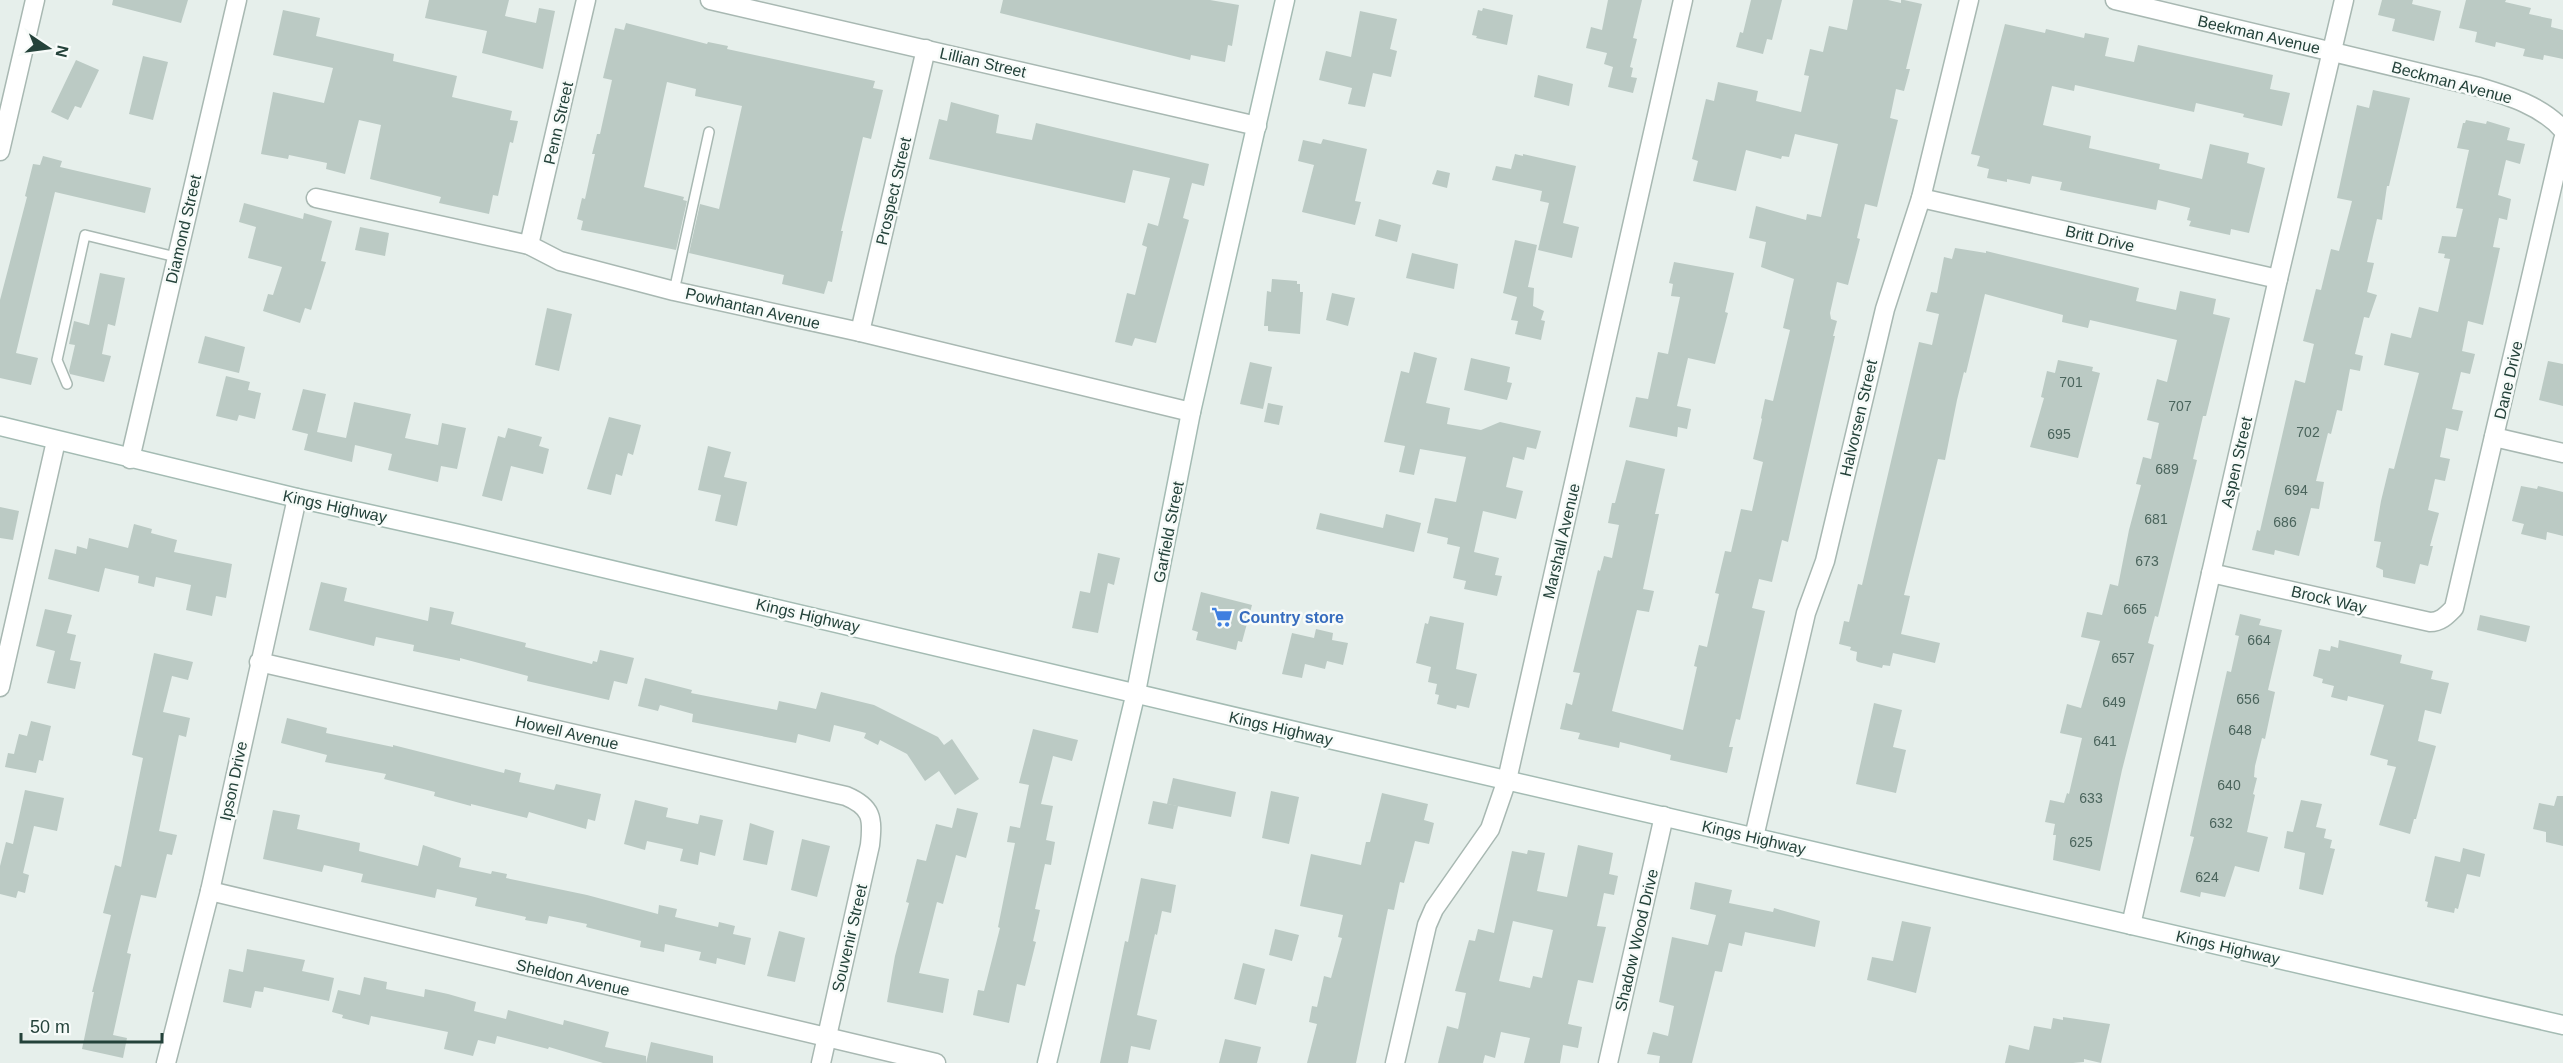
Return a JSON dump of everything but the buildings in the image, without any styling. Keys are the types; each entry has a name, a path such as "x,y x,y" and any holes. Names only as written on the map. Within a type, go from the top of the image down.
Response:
{"street":[{"path":"0,151 35,0"},
{"name":"Diamond Street","path":"130,459 237,0"},
{"name":"Penn Street","path":"529,245 586,0"},
{"name":"Lillian Street","path":"710,0 1257,126"},
{"name":"Garfield Street","path":"1047,1063 1136,692 1191,412 1285,0"},
{"name":"Marshall Avenue","path":"1395,1063 1427,925 1434,909 1490,829 1507,780 1683,0"},
{"name":"Halvorsen Street","path":"1754,837 1806,613 1825,561 1885,309 1921,198 1969,0"},
{"name":"Beekman Avenue","path":"2115,0 2333,51"},
{"name":"Aspen Street","path":"2131,925 2344,0"},
{"name":"Prospect Street","path":"860,332 926,49"},
{"name":"Beckman Avenue","path":"2333,51 2508,96 2530,105 2557,123 2563,130"},
{"name":"Dane Drive","path":"2446,616 2457,602 2563,140"},
{"name":"Powhantan Avenue","path":"316,198 529,245 560,261 674,291 860,332 1191,412"},
{"name":"Britt Drive","path":"1921,198 2278,279"},
{"name":"Kings Highway","path":"0,426 130,459 2563,1025"},
{"path":"2494,437 2563,453"},
{"path":"0,687 56,441"},
{"name":"Ipson Drive","path":"166,1063 210,891 297,498"},
{"name":"Brock Way","path":"2211,573 2430,622 2436,622 2446,616"},
{"name":"Howell Avenue","path":"259,662 846,796 862,802 869,813"},
{"name":"Souvenir Street","path":"821,1063 870,845 872,827 869,813"},
{"name":"Shadow Wood Drive","path":"1608,1063 1664,816"},
{"name":"Sheldon Avenue","path":"210,891 936,1063"}],"lane":[{"path":"674,291 709,132"},
{"path":"67,384 57,360 85,235 176,256"}],"place":[{"name":"Country store","path":"1222,617"}]}
